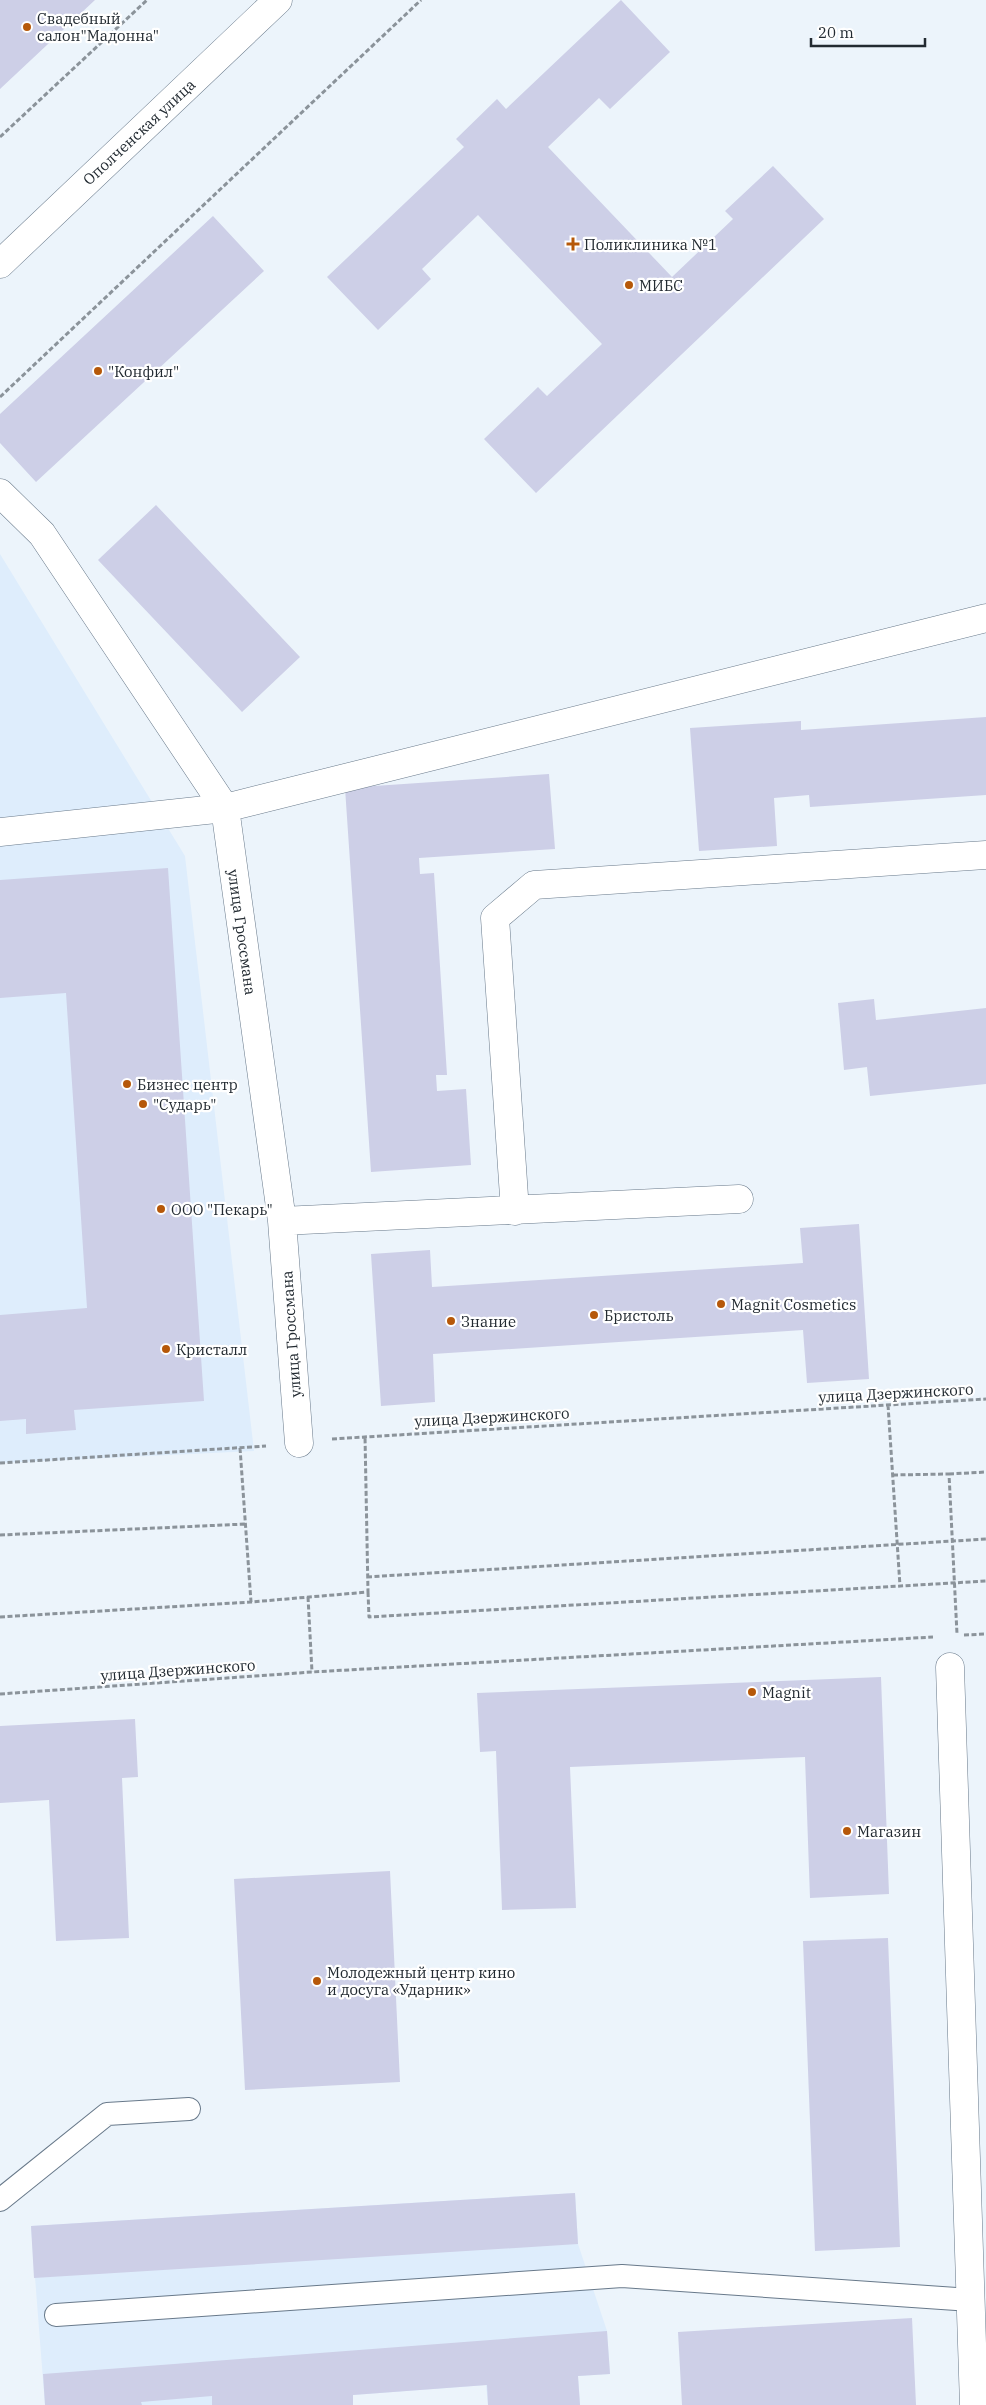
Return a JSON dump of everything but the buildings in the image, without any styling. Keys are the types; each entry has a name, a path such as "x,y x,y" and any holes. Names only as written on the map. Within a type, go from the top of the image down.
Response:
{"street":[{"name":"Ополченская улица","path":"0,264 278,0"},
{"name":"улица Гроссмана","path":"0,493 42,534 225,808 282,1221 299,1443"},
{"path":"0,832 225,808 986,618"},
{"path":"515,1211 495,918 534,885 986,855"},
{"path":"282,1221 739,1200"},
{"path":"950,1667 974,2405"}],"lane":[{"path":"0,2200 107,2114 189,2109"},
{"path":"56,2315 622,2276 971,2300"}],"path":[{"path":"0,138 146,0"},
{"path":"0,397 421,0"},
{"path":"0,387 5,392"},
{"name":"улица Дзержинского","path":"0,1463 240,1448 365,1436 986,1399"},
{"path":"888,1404 900,1586"},
{"path":"365,1436 369,1616 986,1581"},
{"path":"240,1448 251,1602"},
{"path":"893,1475 986,1472"},
{"path":"949,1474 957,1636"},
{"path":"0,1535 246,1524"},
{"path":"367,1577 986,1539"},
{"path":"0,1618 251,1602 368,1592"},
{"path":"308,1597 312,1672"},
{"path":"947,1636 986,1634"},
{"name":"улица Дзержинского","path":"0,1694 312,1672 938,1637"}],"shaded area":[{"path":"0,554 185,856 254,1451 0,1463"},
{"path":"575,2193 578,2244 607,2331 610,2374 578,2376 580,2405 488,2405 486,2385 353,2395 353,2405 45,2405 31,2226"}],"place":[{"name":"Свадебный салон\"Мадонна\"","path":"27,27"},
{"name":"Поликлиника №1","path":"573,244"},
{"name":"МИБС","path":"629,285"},
{"name":"\"Конфил\"","path":"98,371"},
{"name":"Бизнес центр","path":"127,1084"},
{"name":"\"Сударь\"","path":"143,1104"},
{"name":"ООО \"Пекарь\"","path":"161,1209"},
{"name":"Magnit Cosmetics","path":"721,1304"},
{"name":"Бристоль","path":"594,1315"},
{"name":"Знание","path":"451,1321"},
{"name":"Кристалл","path":"166,1349"},
{"name":"Magnit","path":"752,1692"},
{"name":"Магазин","path":"847,1831"},
{"name":"Молодежный центр кино и досуга «Ударник»","path":"317,1981"}]}
